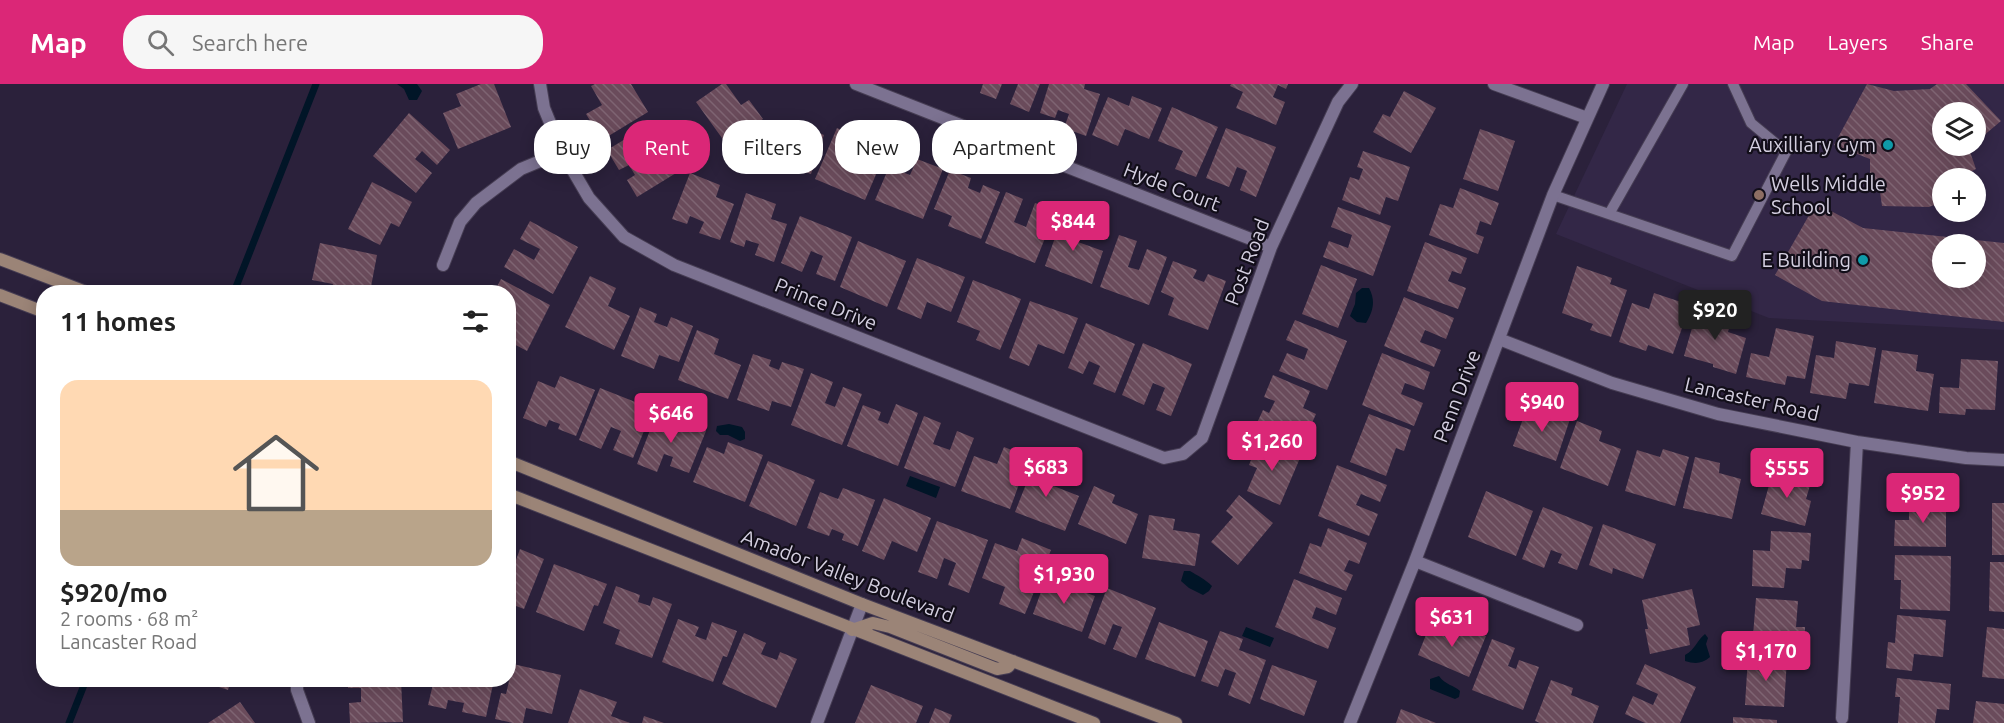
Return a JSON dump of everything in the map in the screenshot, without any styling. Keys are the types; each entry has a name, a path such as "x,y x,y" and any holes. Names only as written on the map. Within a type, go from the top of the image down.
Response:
{"street":[{"name":"Prince Drive","path":"540,84 544,108 549,120"},
{"name":"Hyde Court","path":"856,84 1271,247"},
{"name":"Post Road","path":"1183,454 1202,438 1271,247 1338,102 1352,84"},
{"path":"1494,84 1587,118"},
{"name":"Penn Drive","path":"1350,723 1415,561 1552,195 1603,84"},
{"path":"443,265 460,222 476,203 521,169 534,164"},
{"name":"Prince Drive","path":"575,174 589,198 624,237 674,265 1164,458 1183,454"},
{"path":"0,260 67,285"},
{"path":"0,295 36,309"},
{"name":"Lancaster Road","path":"1499,339 1612,383 1708,411 1857,442 1966,458 2004,460"},
{"path":"1842,718 1857,442"},
{"name":"Amador Valley Boulevard","path":"516,464 862,604 1176,723"},
{"path":"516,497 1094,723"},
{"path":"1415,561 1577,625"},
{"path":"817,723 862,604"},
{"path":"852,630 873,623 890,627 998,669 1008,667 1013,661"},
{"path":"297,687 309,723"}],"lane":[{"path":"1609,214 1683,84"},
{"path":"1552,195 1732,255 1786,152 1751,123 1734,84"}],"shaded area":[{"name":"Wells Middle School","path":"1627,84 2004,84 2004,330 1769,318 1556,234"}],"water":[{"path":"397,84 417,84 422,91 417,100 409,100 404,89"},
{"path":"1362,288 1369,288 1373,302 1366,323 1357,322 1350,316 1355,304 1356,293"},
{"path":"729,424 742,427 745,439 740,441 728,435 720,435 716,431 717,426"},
{"path":"910,476 940,487 936,498 906,486"},
{"path":"1184,571 1190,571 1207,581 1212,586 1209,591 1203,595 1189,588 1181,581"},
{"path":"1246,627 1274,638 1270,647 1242,636"},
{"path":"1705,634 1708,638 1706,644 1710,657 1698,663 1685,661 1685,655"},
{"path":"1439,676 1460,691 1459,697 1455,699 1430,689 1430,679"}],"building":[{"path":"481,84 494,84 511,127 458,149 443,113 461,106 456,94"},
{"path":"631,84 648,112 635,120 623,120 623,127 611,135 611,120 590,120 586,114 602,105 591,86"},
{"path":"722,84 726,84 741,105 749,100 763,119 722,120 722,138 696,102"},
{"path":"983,84 1002,84 996,99 980,93"},
{"path":"1018,84 1040,84 1029,112 1010,104"},
{"path":"1049,84 1085,84 1084,89 1100,94 1086,136 1077,133 1077,120 1067,120 1069,114 1058,110 1055,118 1040,113"},
{"path":"1231,84 1288,84 1286,89 1278,85 1273,97 1285,102 1276,125 1236,108 1243,92 1230,86"},
{"name":"Auxilliary Gym","path":"1867,84 1894,91 1930,89 1937,84 1966,84 1983,102 1932,102 1932,156 1971,156 1976,168 1932,168 1932,206 1929,207 1882,206 1879,185 1870,182 1870,159 1834,145"},
{"path":"1404,91 1436,108 1411,153 1373,132 1383,114 1390,117"},
{"path":"1132,96 1162,108 1149,139 1125,129 1118,146 1092,135 1108,97 1129,106"},
{"name":"Auxilliary Gym","path":"1986,105 2001,121 1986,134"},
{"path":"1172,107 1218,127 1196,177 1175,169 1183,151 1158,141"},
{"path":"409,113 450,150 437,165 422,151 415,159 432,173 416,193 373,156"},
{"path":"1226,128 1276,147 1256,197 1240,190 1247,171 1237,167 1229,187 1206,178"},
{"path":"1480,129 1515,141 1498,191 1463,179"},
{"path":"835,133 835,174 876,174 865,200 815,179 817,174 823,174 823,160"},
{"path":"623,140 623,168 619,170 611,157 611,148"},
{"path":"1363,151 1410,167 1398,201 1386,197 1380,215 1342,200 1350,177 1359,180 1363,169 1357,167"},
{"path":"920,160 932,165 932,174 941,174 923,219 875,200 886,174 920,174"},
{"path":"674,174 637,197 627,180 635,175"},
{"path":"690,174 720,185 716,197 734,204 720,240 699,233 704,222 690,216 687,224 672,219"},
{"path":"948,174 960,174 971,178 968,188 980,193 983,185 1000,192 981,239 948,226 952,216 934,209"},
{"path":"372,182 412,202 399,227 391,223 380,245 348,229"},
{"path":"1460,188 1499,203 1491,225 1480,221 1476,234 1484,237 1478,254 1429,235 1440,204 1453,208"},
{"path":"1006,192 1023,199 1014,222 1026,227 1035,203 1056,211 1035,263 985,243"},
{"path":"746,193 776,204 771,219 787,224 774,262 755,255 759,244 746,240 744,247 730,242"},
{"name":"E Building","path":"1816,203 1863,228 1932,235 1932,288 1986,288 1986,241 2004,243 2004,322 1822,301 1775,275"},
{"path":"1338,207 1391,226 1373,276 1323,257 1329,241 1348,248 1352,235 1331,227"},
{"path":"1063,215 1085,223 1078,242 1103,251 1092,284 1045,266"},
{"path":"800,216 852,237 835,281 816,274 823,256 811,251 802,272 781,263"},
{"path":"530,221 578,247 553,294 504,267 514,249 534,260 540,249 520,239"},
{"path":"1119,235 1137,241 1128,267 1139,270 1147,249 1167,257 1149,305 1100,287"},
{"path":"858,241 906,261 887,307 840,287"},
{"path":"1425,242 1467,258 1461,274 1452,271 1448,281 1466,288 1458,309 1407,291"},
{"path":"320,243 377,255 371,285 333,285 312,280"},
{"path":"917,258 965,277 951,312 927,302 921,319 897,309"},
{"path":"1173,261 1197,270 1193,278 1204,282 1208,274 1226,281 1208,330 1168,315 1174,298 1161,292"},
{"path":"1321,265 1357,279 1338,328 1302,314"},
{"path":"1577,266 1612,278 1610,284 1627,290 1611,337 1590,330 1593,324 1562,313"},
{"path":"590,276 616,288 608,306 630,316 614,350 565,327"},
{"path":"501,279 512,285 498,285"},
{"path":"973,280 1021,299 1000,350 976,340 980,331 957,322"},
{"path":"516,287 550,305 527,351 516,345"},
{"path":"1654,293 1690,305 1673,354 1648,345 1646,351 1619,342 1632,303 1649,309"},
{"path":"1404,297 1454,318 1446,339 1425,330 1420,342 1441,350 1434,367 1384,346"},
{"path":"1030,301 1078,318 1064,354 1038,344 1029,366 1009,358"},
{"path":"640,307 657,314 654,322 667,327 671,317 693,326 679,362 659,355 654,369 621,356"},
{"path":"1698,307 1732,317 1728,332 1746,338 1736,374 1713,367 1713,364 1684,356"},
{"path":"1295,320 1347,341 1327,390 1279,371 1287,353 1304,360 1308,349 1286,340"},
{"path":"1086,323 1135,344 1115,393 1093,384 1100,366 1089,361 1083,374 1068,368"},
{"path":"1776,328 1814,336 1805,379 1787,376 1785,385 1746,377 1751,353 1769,357"},
{"path":"697,330 719,339 714,354 741,365 728,399 678,380"},
{"path":"1836,341 1876,348 1869,386 1849,383 1846,399 1810,393 1816,355 1834,358"},
{"path":"1143,343 1192,364 1171,416 1156,410 1165,388 1153,383 1144,405 1122,395"},
{"path":"1882,350 1918,355 1916,371 1934,374 1928,411 1874,403"},
{"path":"1382,353 1430,372 1424,390 1405,383 1401,394 1423,403 1414,426 1362,405"},
{"path":"753,354 771,360 769,366 779,370 782,362 804,369 791,407 772,401 769,411 737,400"},
{"path":"1961,359 1998,361 1995,410 1966,409 1965,415 1939,413 1940,387 1959,388"},
{"path":"811,373 833,382 825,403 835,407 843,387 862,394 842,445 791,425"},
{"path":"1273,375 1310,391 1303,408 1316,414 1302,445 1256,425 1263,410 1269,413 1275,401 1264,397"},
{"path":"560,376 595,390 576,436 558,429 560,424 549,420 546,427 523,418 538,381 555,388"},
{"path":"600,388 653,409 633,458 613,450 621,431 611,427 601,449 579,440"},
{"path":"896,404 918,413 898,466 847,446 863,405 881,412 878,420 888,424"},
{"path":"1527,408 1544,414 1546,410 1570,419 1556,461 1513,446"},
{"path":"657,412 706,431 689,473 670,466 673,457 664,454 657,472 637,464"},
{"path":"1369,414 1411,430 1404,451 1396,448 1386,476 1350,462"},
{"path":"924,416 941,423 933,444 950,450 957,431 974,438 955,487 904,468"},
{"path":"1577,421 1602,431 1599,441 1621,449 1608,486 1560,468"},
{"path":"1259,440 1300,458 1280,505 1247,491 1257,468 1249,465"},
{"path":"728,442 763,455 745,502 693,482 707,447 724,454"},
{"path":"1004,447 1029,457 1010,509 961,491 974,456 997,464"},
{"path":"1663,449 1689,457 1675,506 1625,491 1637,450 1660,457"},
{"path":"1695,457 1720,463 1719,473 1741,479 1732,519 1683,508"},
{"path":"1036,459 1058,468 1051,485 1079,496 1065,531 1015,512"},
{"path":"768,461 815,480 796,526 749,506"},
{"path":"1337,465 1387,485 1380,502 1361,494 1356,505 1378,514 1369,536 1318,516"},
{"path":"1773,471 1811,482 1806,499 1811,501 1805,526 1761,514"},
{"path":"1094,486 1115,495 1112,503 1138,514 1126,544 1078,524"},
{"path":"843,488 875,500 858,546 842,540 844,534 832,529 829,536 807,528 820,492 838,499"},
{"path":"1486,491 1533,511 1516,556 1468,537"},
{"path":"1239,495 1273,523 1238,565 1211,542 1233,517 1226,511"},
{"path":"1909,496 1946,497 1946,547 1894,546 1895,520 1909,520"},
{"path":"884,498 931,518 917,552 892,541 884,560 862,551"},
{"path":"1992,503 2004,503 2004,555 1992,555"},
{"path":"1543,507 1593,527 1577,570 1558,563 1562,554 1551,550 1544,568 1522,559"},
{"path":"1149,515 1175,519 1173,530 1200,534 1195,566 1142,558"},
{"path":"937,521 988,540 969,593 948,585 956,563 944,558 937,579 918,572"},
{"path":"1603,524 1656,544 1643,579 1613,568 1612,574 1589,565"},
{"path":"1328,528 1367,543 1359,564 1349,560 1344,571 1353,575 1346,591 1299,573 1310,543 1321,547"},
{"path":"1771,531 1811,533 1809,561 1802,560 1801,569 1786,568 1784,588 1752,586 1753,550 1770,551"},
{"path":"1022,538 1051,550 1025,614 999,604 1005,587 982,578 995,543 1017,551"},
{"path":"520,549 544,559 524,609 516,606 516,560"},
{"path":"1895,555 1951,556 1950,611 1900,609 1901,580 1894,580"},
{"path":"1990,562 2004,562 2004,612 1989,611"},
{"path":"554,564 607,584 598,606 594,605 584,631 536,612"},
{"path":"1046,578 1095,596 1082,632 1033,614"},
{"path":"1294,579 1342,598 1336,615 1316,607 1312,618 1336,628 1328,649 1275,627"},
{"path":"616,586 640,595 638,602 650,606 653,597 672,604 652,658 615,644 620,630 603,623"},
{"path":"1107,588 1156,608 1136,658 1113,649 1122,627 1113,624 1105,645 1088,638"},
{"path":"1692,589 1700,625 1687,628 1690,645 1650,654 1642,600"},
{"path":"1756,598 1798,601 1796,627 1805,627 1804,652 1752,648"},
{"path":"1897,615 1946,620 1943,657 1914,654 1912,671 1886,668 1888,642 1895,643"},
{"path":"678,619 699,627 695,636 706,640 712,622 737,631 727,657 723,656 713,682 662,662"},
{"path":"1159,622 1208,641 1195,677 1145,659"},
{"path":"1431,622 1460,634 1463,627 1486,636 1469,677 1418,655"},
{"path":"1987,627 2004,629 2004,679 1982,677"},
{"path":"1220,631 1243,639 1239,650 1266,660 1250,704 1228,695 1236,673 1225,669 1218,687 1201,681"},
{"path":"744,633 766,643 761,654 777,660 780,652 797,659 776,708 722,684"},
{"path":"1492,639 1515,648 1508,666 1516,669 1519,660 1539,667 1523,710 1472,690"},
{"path":"1748,656 1787,659 1784,707 1745,705"},
{"path":"1645,664 1696,687 1680,723 1645,723 1625,714 1633,696 1653,705 1658,694 1636,684"},
{"path":"516,665 561,675 552,714 526,708 523,723 495,719 501,693 506,694 508,687 516,687"},
{"path":"1272,665 1317,681 1304,716 1260,699"},
{"path":"1897,678 1951,684 1949,710 1937,709 1935,723 1898,723 1900,697 1895,697"},
{"path":"1551,680 1573,688 1571,695 1599,706 1593,723 1540,723 1535,721"},
{"path":"871,685 923,706 916,723 855,723"},
{"path":"401,687 403,722 350,723 349,703 361,702 361,688 348,688"},
{"path":"432,687 492,687 486,717 462,712 464,703 448,700 446,709 428,705"},
{"path":"580,689 617,702 611,716 630,723 568,723"},
{"path":"1976,701 2004,704 2004,723 1973,723"},
{"path":"240,702 255,723 208,723"},
{"path":"935,708 952,715 949,723 929,723"},
{"path":"1401,709 1436,723 1396,723"},
{"path":"644,716 664,723 642,723"},
{"path":"1733,717 1777,720 1777,723 1733,723"}],"waterway":[{"path":"237,285 316,84"},
{"path":"69,723 83,687"}],"place":[{"name":"Auxilliary Gym","path":"1888,145"},
{"name":"Wells Middle School","path":"1759,195"},
{"name":"E Building","path":"1863,260"}]}
